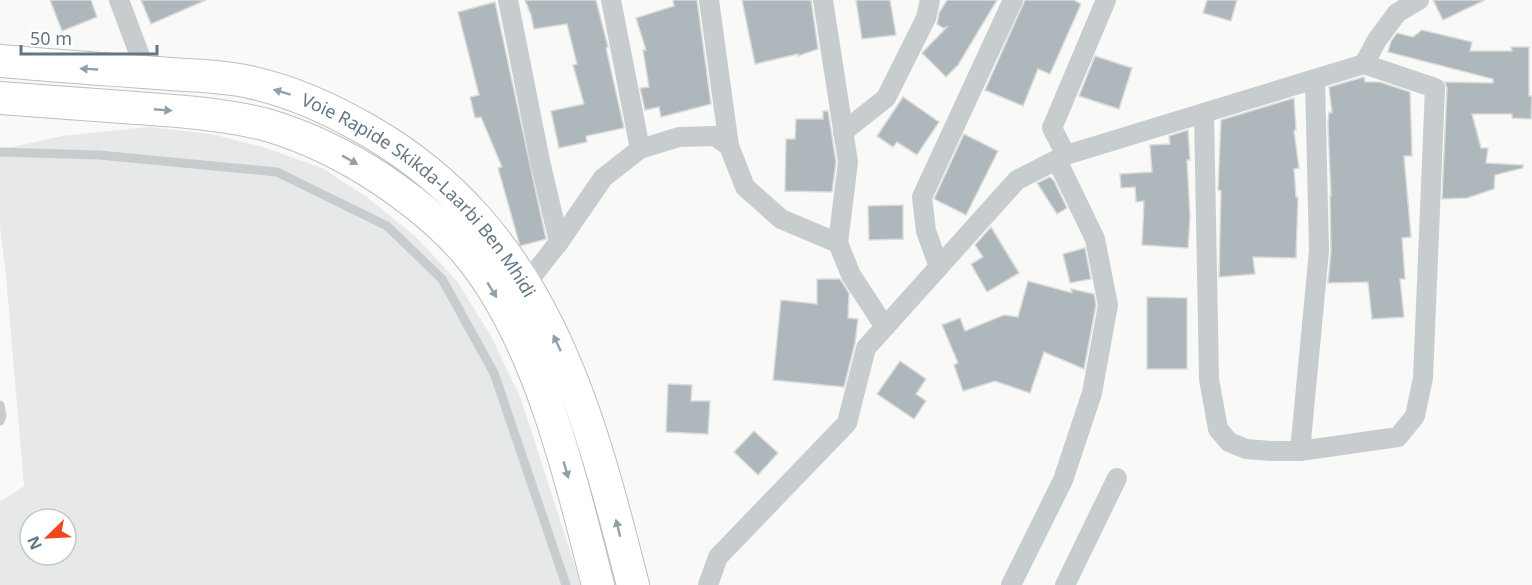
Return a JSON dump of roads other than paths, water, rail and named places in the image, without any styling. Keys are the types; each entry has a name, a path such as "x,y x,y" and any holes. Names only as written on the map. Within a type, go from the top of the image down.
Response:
{"highway":[{"name":"Voie Rapide Skikda-Laarbi Ben Mhidi","path":"0,61 248,81 303,98 344,117 385,140 415,161 474,216 503,251 526,284 555,339 574,384 615,514 633,585"},
{"name":"Voie Rapide Skikda-Laarbi Ben Mhidi","path":"0,98 222,116 266,125 346,158 401,192 429,215 472,260 506,312 523,347 550,417 598,585"}],"street":[{"path":"119,0 146,72"},
{"path":"508,0 559,242"},
{"path":"611,0 640,149"},
{"path":"709,0 729,146 745,187 781,219 838,243"},
{"path":"823,0 848,162 838,243 851,275 885,327"},
{"path":"843,132 886,98 926,18 930,0"},
{"path":"939,267 926,231 922,197 1013,0"},
{"path":"1011,585 1063,480 1092,393 1108,305 1095,239 1061,158 1052,128 1106,0"},
{"path":"1364,64 1377,40 1397,13 1419,0"},
{"path":"708,585 718,557 847,423 866,348 1017,180 1061,158 1204,113 1364,64 1435,88 1423,378 1414,416 1398,436 1300,452 1246,449 1229,442 1218,429 1209,379 1204,113"},
{"path":"1300,452 1319,251 1315,79"},
{"path":"526,284 559,242 603,178 640,149 679,137 715,136 729,146"},
{"path":"1065,585 1117,478"}],"lane":[{"path":"0,152 99,155 277,172 387,226 442,279 494,373 566,585"},
{"path":"0,405 2,416 0,421"}]}
